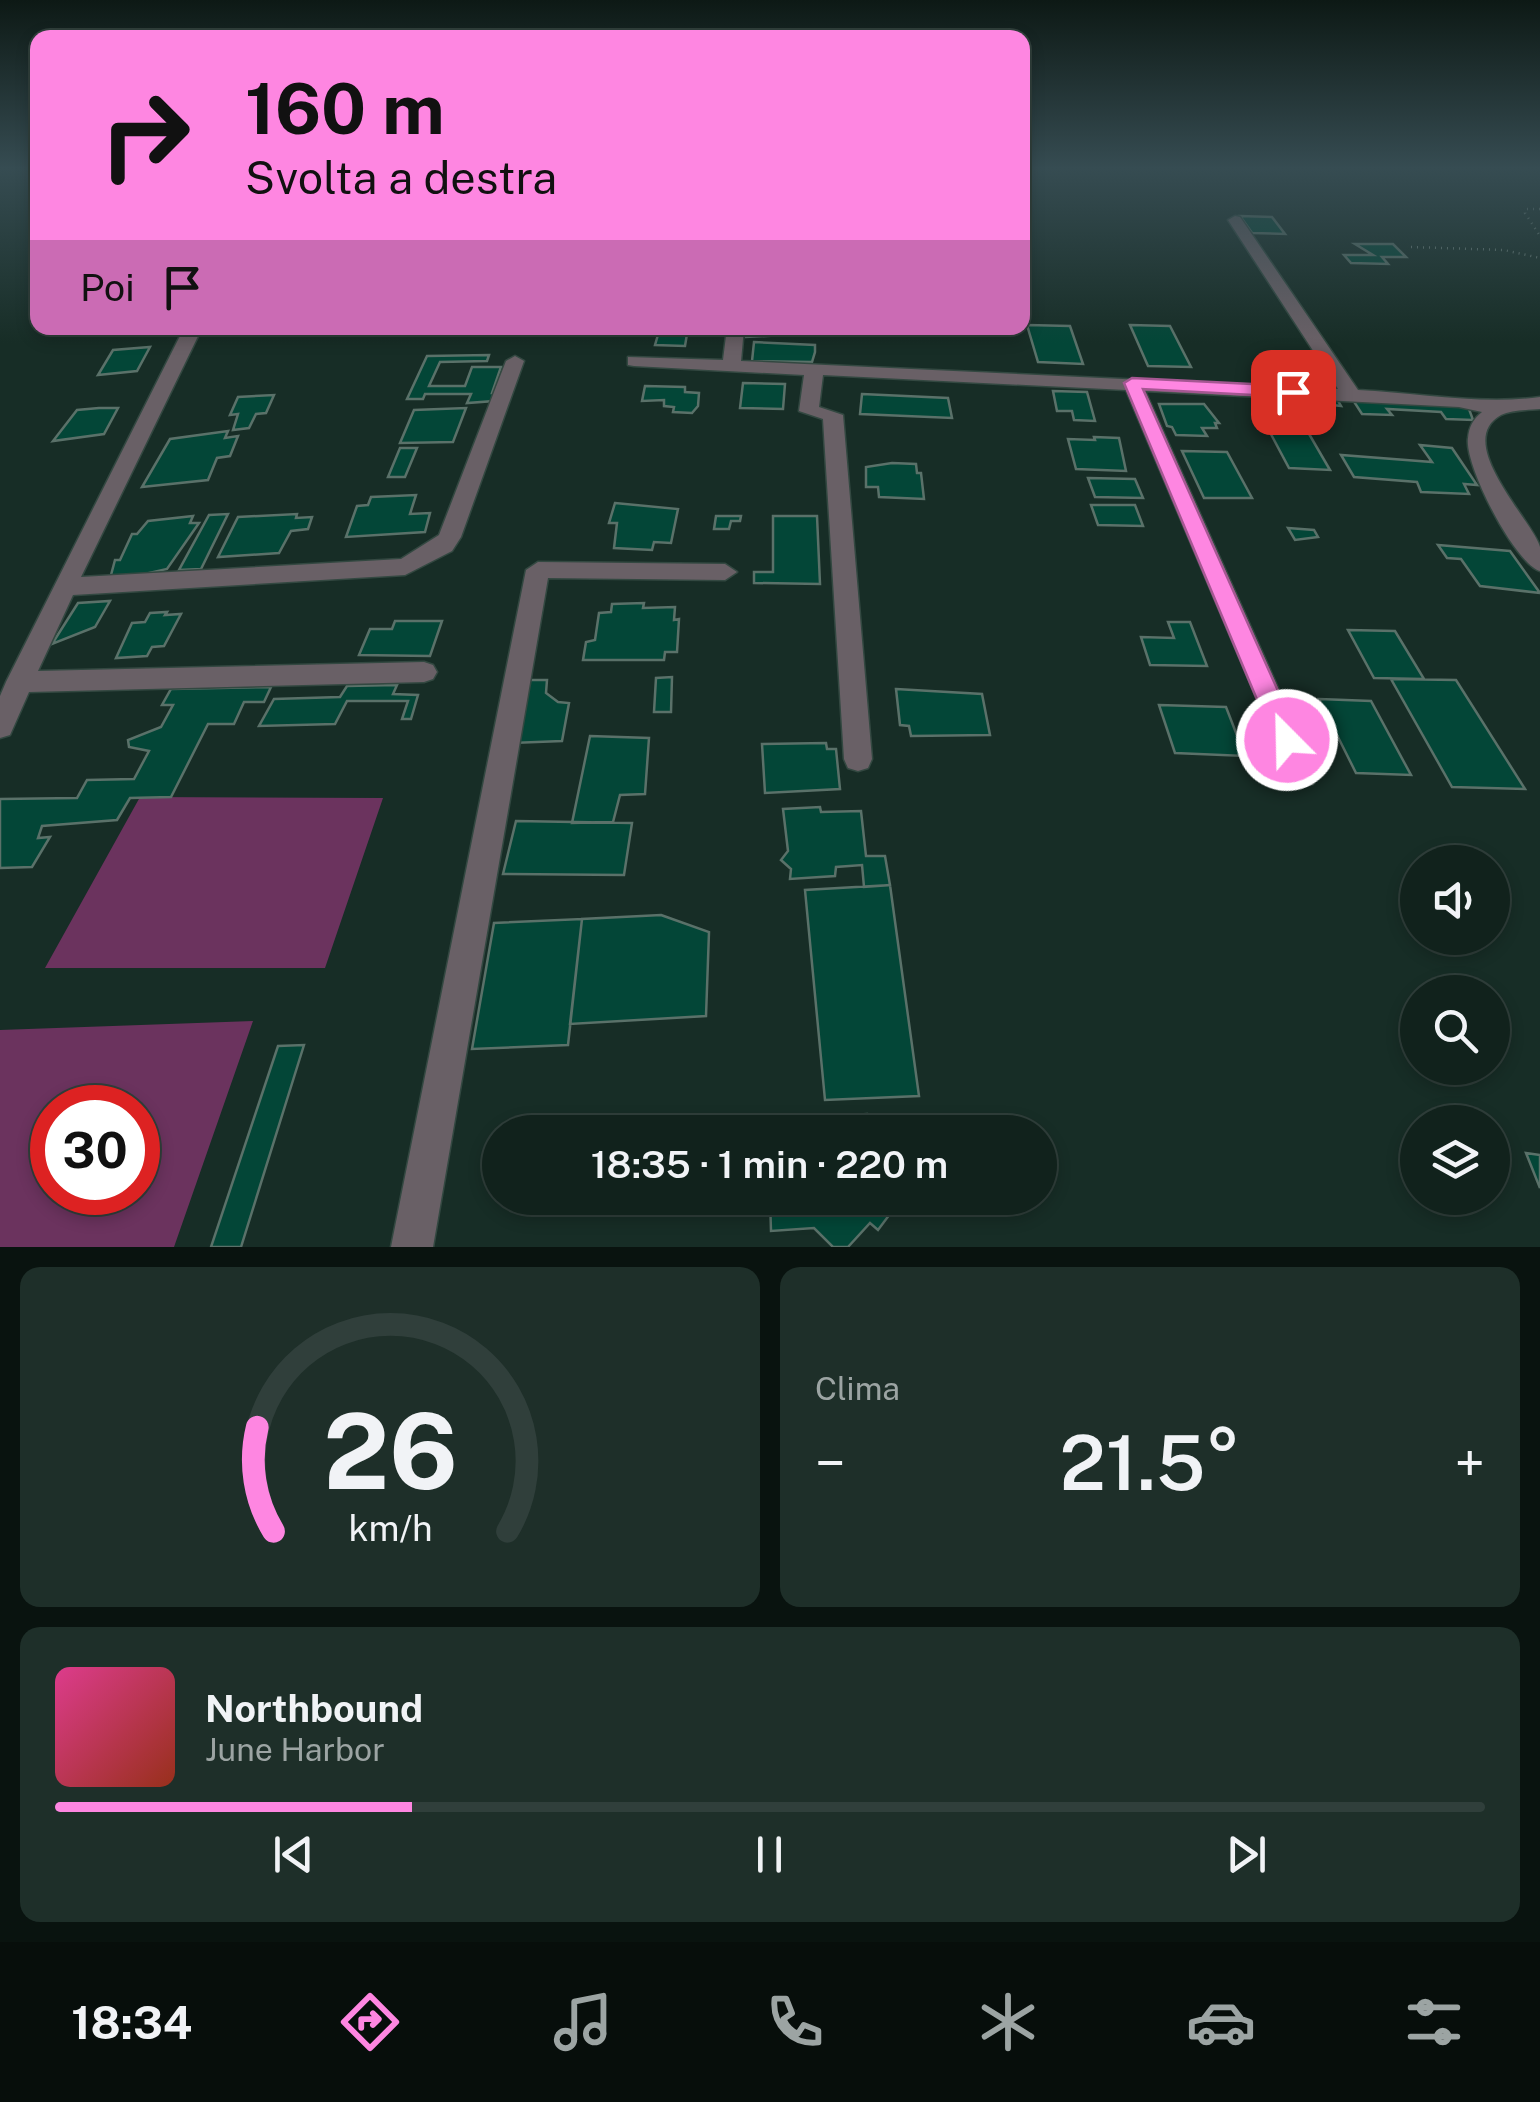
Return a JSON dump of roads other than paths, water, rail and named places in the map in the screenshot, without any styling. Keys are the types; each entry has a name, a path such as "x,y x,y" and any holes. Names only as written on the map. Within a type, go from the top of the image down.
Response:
{"street":[{"path":"1238,226 1352,395"},
{"path":"0,727 64,587 136,451 190,335"},
{"path":"731,365 735,335"},
{"path":"64,587 404,566 444,545 450,537 514,361"},
{"path":"634,361 1352,395 1458,401 1496,409 1540,403"},
{"path":"814,370 809,411 833,415 858,759"},
{"path":"1132,383 1303,775"},
{"path":"1496,409 1482,418 1477,428 1476,448 1481,467 1540,563"},
{"path":"412,1247 538,570 724,572"},
{"path":"19,682 424,672"}]}
